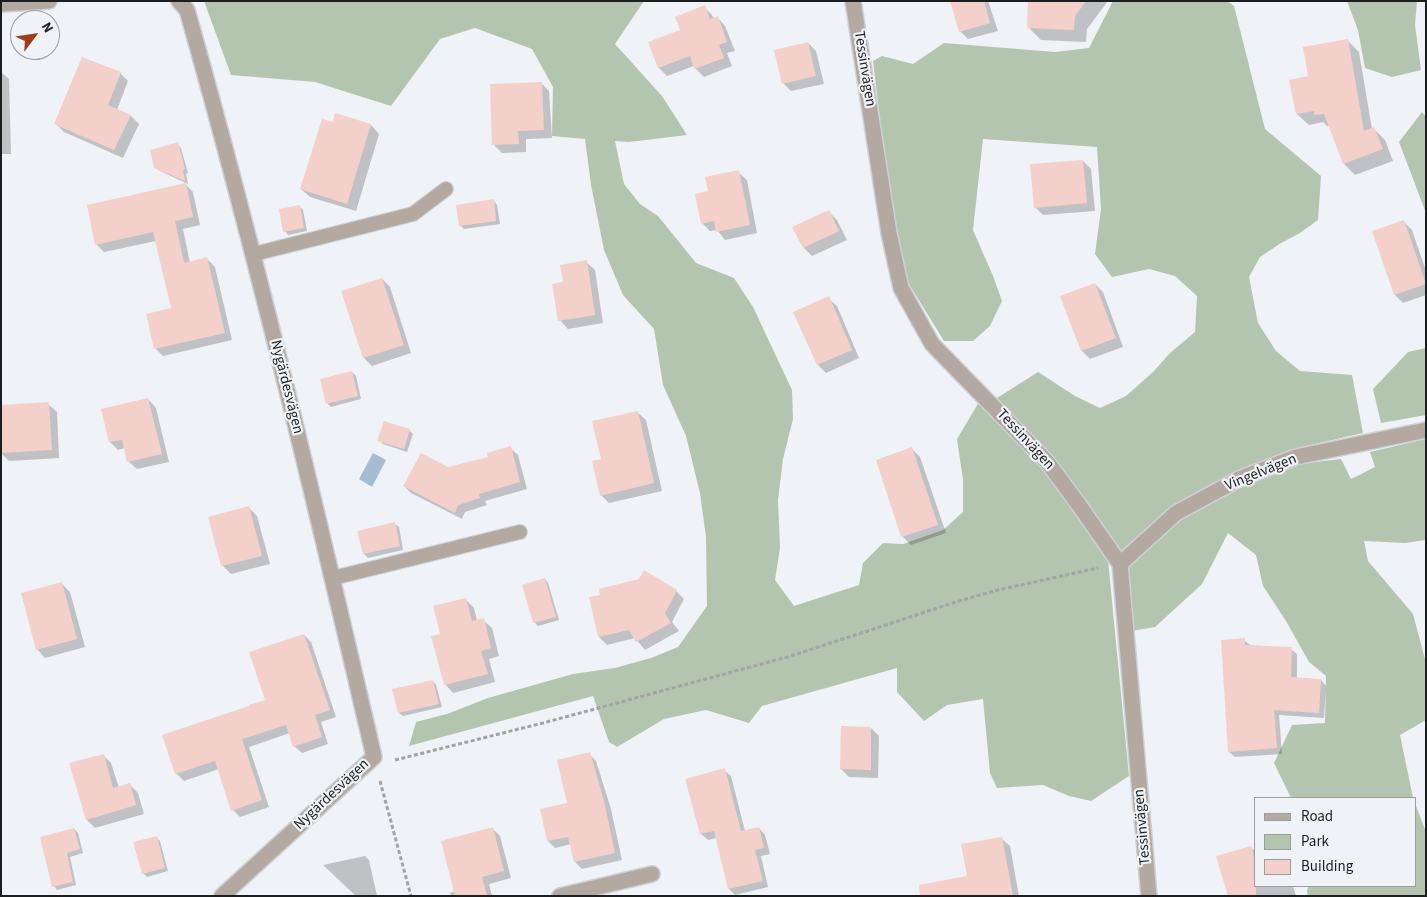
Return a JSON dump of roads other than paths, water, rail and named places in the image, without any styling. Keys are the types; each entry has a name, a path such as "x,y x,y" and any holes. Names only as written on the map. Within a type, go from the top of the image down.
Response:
{"street":[{"path":"1,4 49,1"},
{"name":"Nygärdesvägen","path":"179,1 186,10 222,133 254,254 333,578 374,761 222,896"},
{"name":"Tessinvägen","path":"853,1 889,233 901,288 932,344 1048,463 1120,564 1149,896"},
{"name":"Vingelvägen","path":"1120,564 1176,513 1239,479 1296,457 1426,430"},
{"path":"560,896 652,874"}],"lane":[{"path":"254,254 413,214 446,190"},
{"path":"333,578 520,532"}],"water":[{"path":"373,453 386,460 372,487 359,479"}]}
